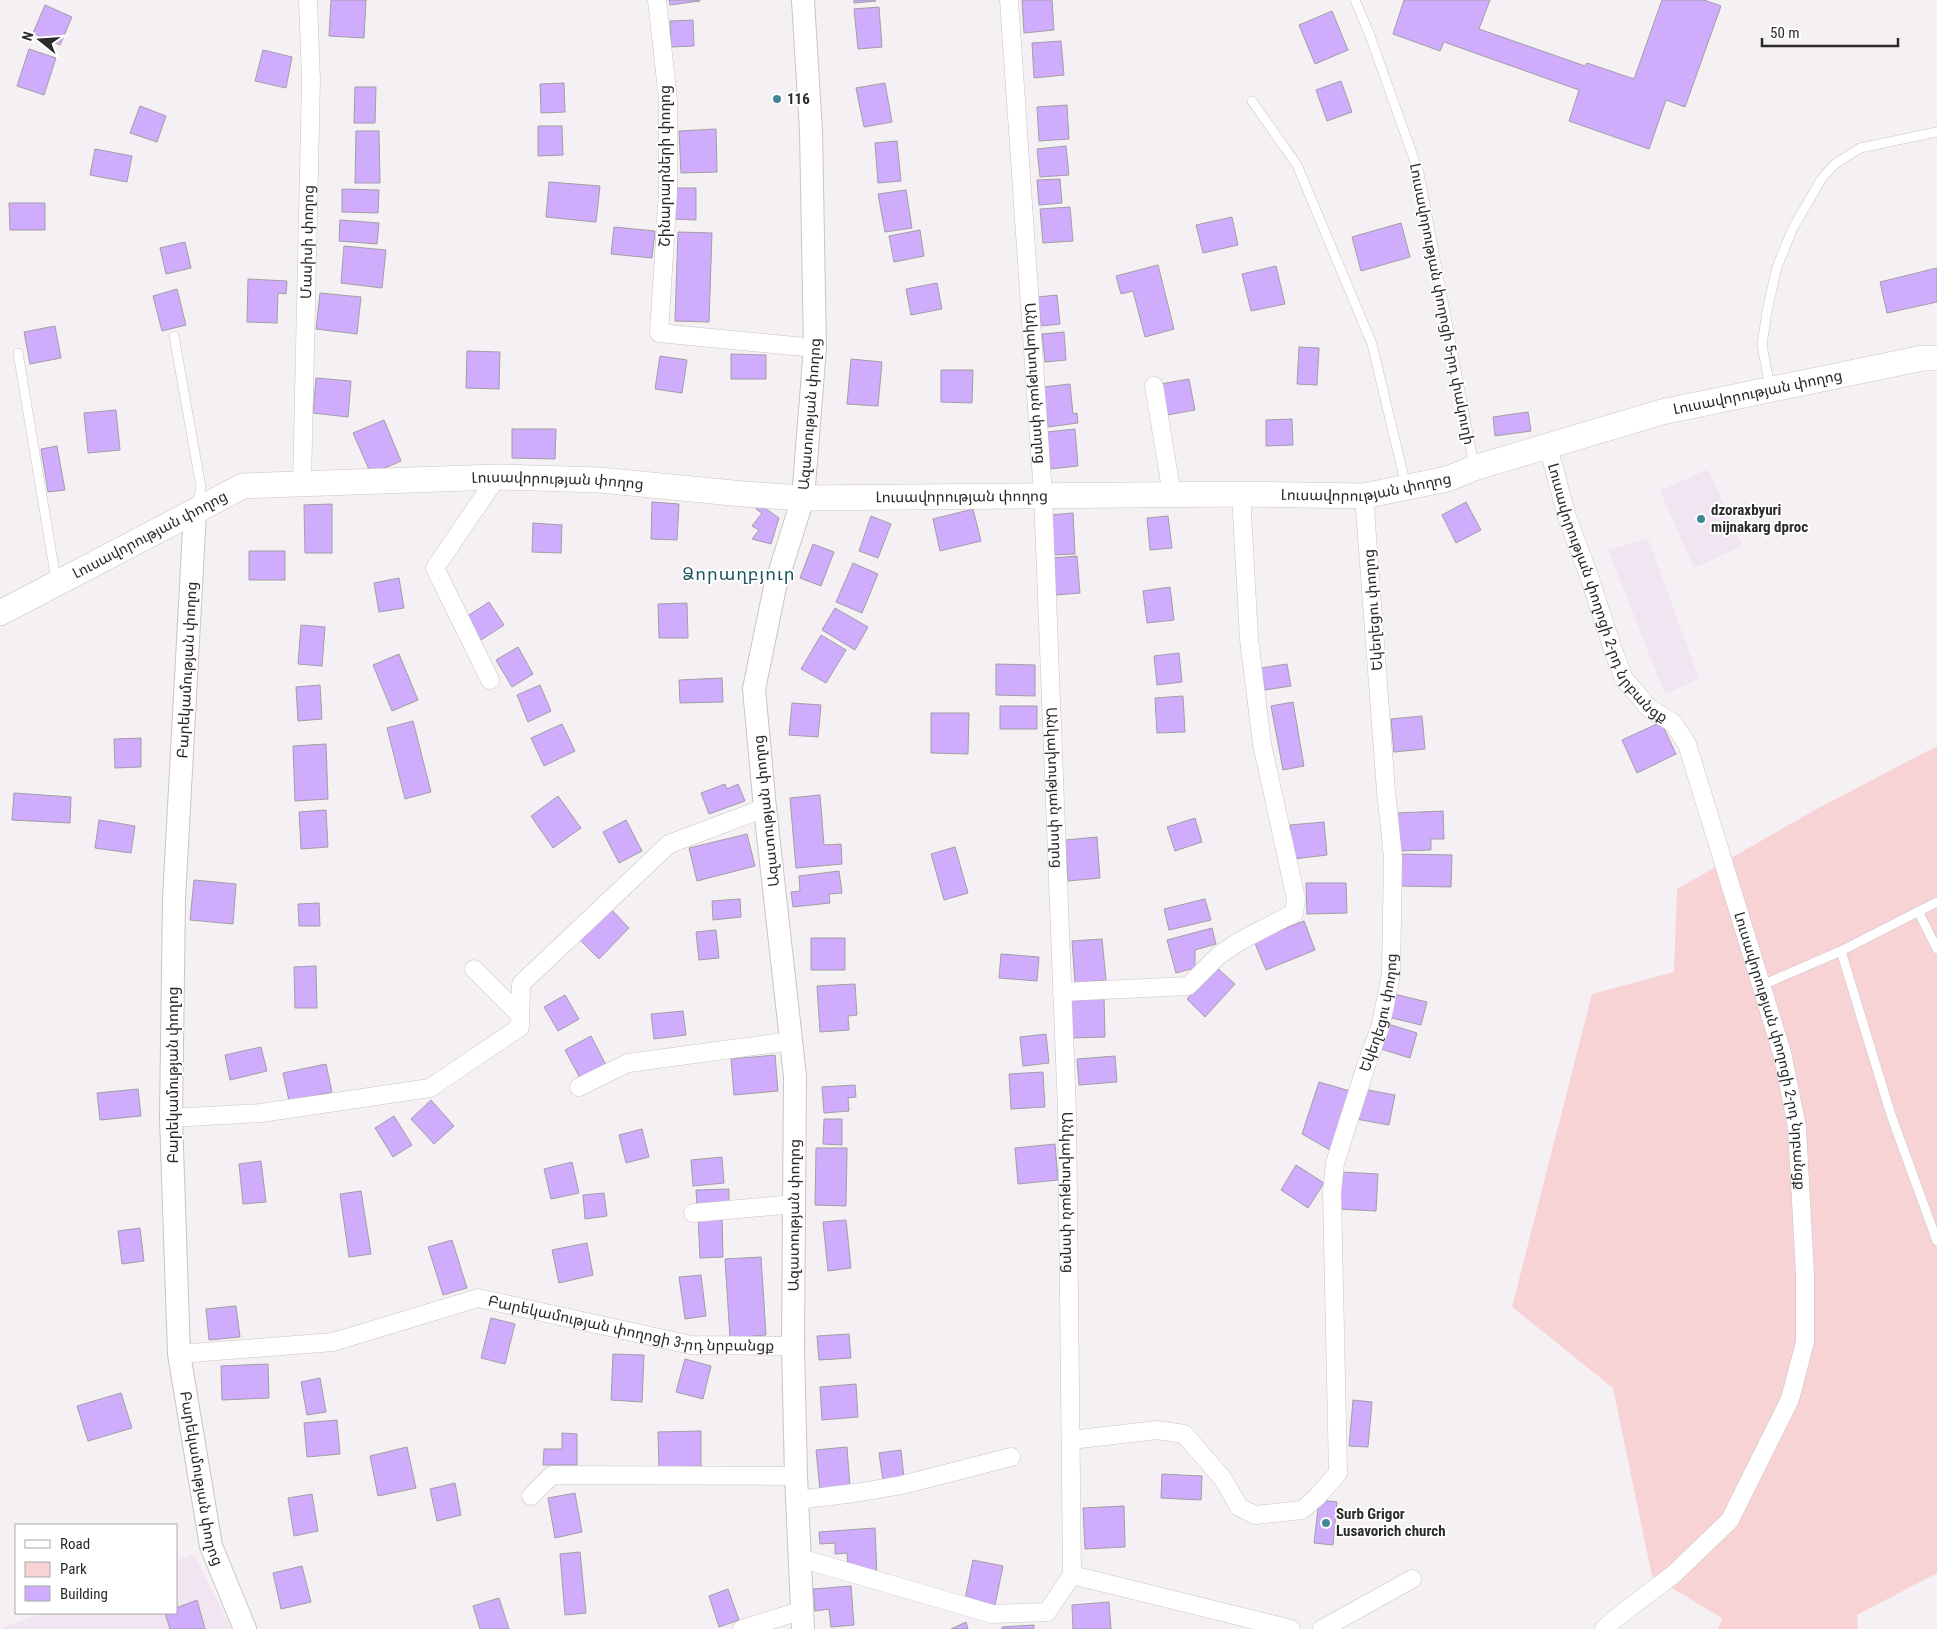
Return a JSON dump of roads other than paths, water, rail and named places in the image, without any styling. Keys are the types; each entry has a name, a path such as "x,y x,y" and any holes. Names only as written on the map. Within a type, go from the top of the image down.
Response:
{"main road":[{"name":"Լուսավորության փողոց","path":"0,613 243,486 497,477 600,480 803,498 1241,494 1364,496 1447,479 1474,468 1662,412 1923,358 1937,358"}],"street":[{"name":"Մասիսի փողոց","path":"302,484 311,90 308,0"},
{"name":"Շինարարների փողոց","path":"657,0 668,99 668,191 660,333 815,348"},
{"name":"Ազատության փողոց","path":"803,0 810,131 815,348 803,498 775,587 754,689 765,808 795,1076 793,1346 796,1476 803,1620"},
{"name":"Անկախության փողոց","path":"1009,0 1043,495 1067,1111 1072,1575"},
{"path":"1154,386 1172,495"},
{"name":"Լուսավորության փողոցի 2-րդ նրբանցք","path":"1548,446 1567,518 1590,576 1624,679 1649,708 1673,723 1688,744 1782,1054 1797,1126 1805,1274 1806,1342 1790,1400 1730,1520 1674,1574 1604,1629"},
{"path":"490,680 435,568 497,477"},
{"path":"1062,992 1188,986 1219,955 1240,941 1294,913 1296,899 1262,744 1249,639 1241,494"},
{"name":"Եկեղեցու փողոց","path":"1071,1440 1156,1430 1184,1434 1223,1478 1239,1507 1255,1515 1302,1510 1317,1497 1338,1473 1332,1192 1334,1163 1381,1025 1391,974 1393,857 1386,791 1364,496"},
{"name":"Բարեկամության փողոց","path":"195,512 174,899 172,1118 179,1354 211,1546 245,1629"},
{"path":"172,1118 262,1113 430,1088 520,1027 521,984 669,844 765,808"},
{"path":"474,969 520,1015"},
{"path":"579,1087 628,1063 791,1041"},
{"path":"693,1213 794,1204"},
{"name":"Բարեկամության փողոցի 3-րդ նրբանցք","path":"179,1354 333,1342 478,1298 691,1345 793,1346"},
{"path":"797,1500 854,1493 902,1484 1011,1457"},
{"path":"531,1496 552,1475 796,1476"},
{"path":"800,1558 992,1614 1047,1612 1072,1575 1291,1629"},
{"path":"1322,1629 1412,1579"},
{"path":"742,1629 803,1620"}],"lane":[{"name":"Լուսավորության փողոցի 5-րդ փակուղի","path":"1355,0 1369,33 1419,173 1474,468"},
{"path":"1252,101 1297,165 1372,344 1406,488"},
{"path":"1771,390 1762,345 1766,311 1777,267 1793,228 1822,178 1835,164 1860,148 1937,132"},
{"path":"174,336 201,487 195,512"},
{"path":"18,352 56,583"},
{"path":"1760,986 1841,951 1937,902"},
{"path":"1918,912 1937,949"},
{"path":"1841,951 1891,1115 1937,1240"}],"place":[{"name":"116","path":"777,99"},
{"name":"dzoraxbyuri mijnakarg dproc","path":"1701,519"},
{"name":"Surb Grigor Lusavorich church","path":"1326,1523"}],"district":[{"name":"Ձորաղբյուր","path":"739,573"}]}
